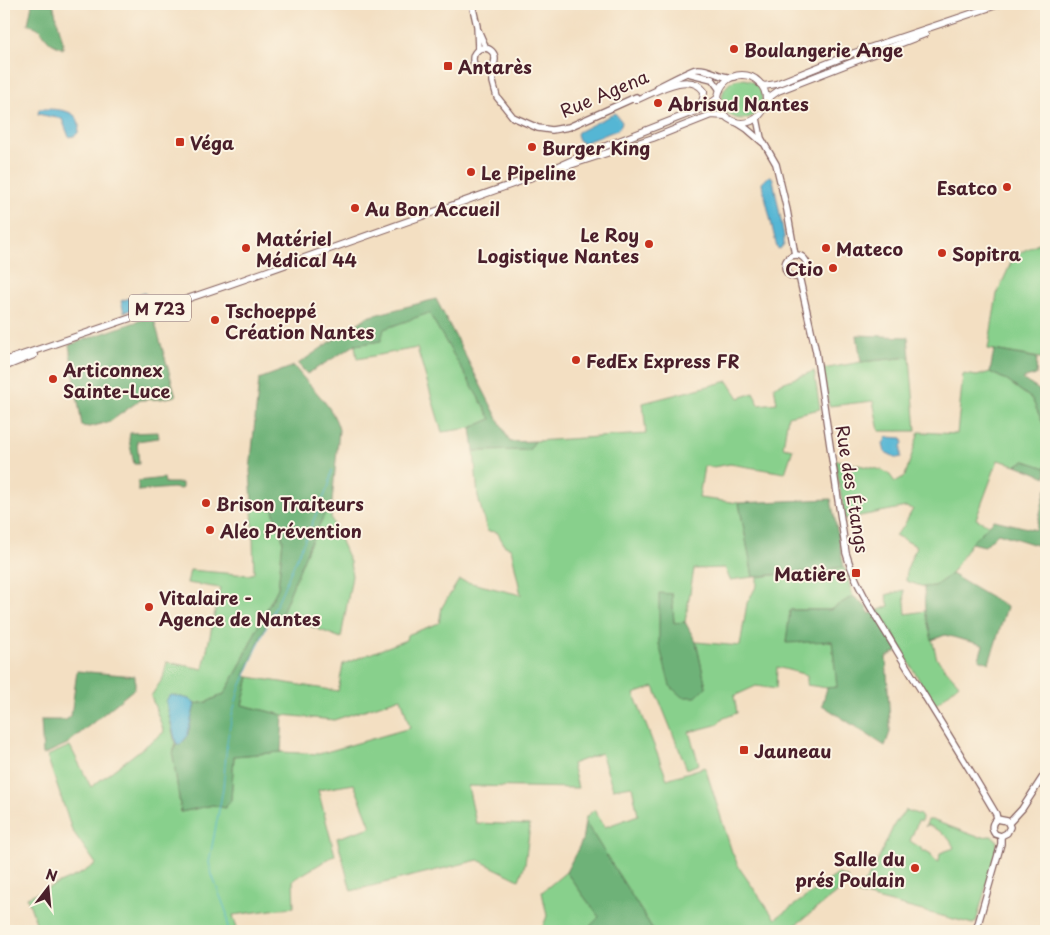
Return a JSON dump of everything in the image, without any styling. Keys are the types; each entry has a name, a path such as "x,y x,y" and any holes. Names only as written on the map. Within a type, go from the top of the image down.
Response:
{"main road":[{"path":"472,4 477,26 486,48 494,55 492,67 482,70 477,68 474,62 474,54 478,49 477,26"},
{"path":"765,146 747,128 725,116 720,108 718,98 720,90 724,84 735,77 748,77 764,86 776,84 851,54 1000,4"},
{"path":"736,122 749,122 757,118 771,96 778,91 904,43 952,21"},
{"path":"478,49 486,48"},
{"name":"Rue Agena","path":"492,67 497,97 513,117 538,128 552,130 569,127 697,69 722,77 735,77"},
{"name":"Rue Agena","path":"482,70 493,82"},
{"path":"688,73 712,79 720,90"},
{"path":"632,99 638,99 682,82 696,84 704,91 703,99 698,107 648,129"},
{"path":"760,84 765,95 765,106"},
{"name":"M 723","path":"4,361 228,285 541,174 583,155 706,107 718,98"},
{"name":"M 723","path":"541,174 653,138 711,115 725,116"},
{"path":"757,118 761,138 776,164 795,254"},
{"path":"795,254 804,258 807,266 804,273 800,276 791,275 785,268 788,258 795,254"},
{"name":"Rue des Étangs","path":"800,276 816,352 846,553 851,571 867,601 972,773 996,814 997,819"},
{"name":"M 723","path":"4,367 93,331"},
{"path":"1001,836 1009,830 1009,823 1022,809 1046,772"},
{"path":"1001,836 995,834 992,829 993,823 997,819 1004,819 1009,823"},
{"path":"976,931 1001,844 1001,836"}],"green space":[{"path":"32,4 53,4 63,42 63,49 49,41 39,29 28,24"},
{"path":"746,79 753,82 759,88 762,99 761,107 753,116 746,119 738,119 731,116 723,107 722,95 725,88 734,80"},
{"path":"1040,242 1046,243 1046,359 988,349 997,294 1014,256"},
{"path":"436,299 510,442 535,441 529,450 474,451 471,428 491,419 429,313 384,329 381,341 355,345 307,374 298,364 367,317"},
{"path":"429,312 491,419 471,428 442,432 417,348 357,359 355,345 380,341 383,329"},
{"path":"153,316 176,396 140,400 111,421 90,427 82,426 69,345"},
{"path":"857,335 908,337 910,357 861,362"},
{"path":"994,350 1037,358 1036,375 1022,379 1039,390 1046,413 1046,430 1032,399 1006,380 990,372"},
{"path":"910,357 916,431 879,431 873,401 829,406 823,369 861,362"},
{"path":"294,366 332,412 339,430 332,502 309,546 281,615 272,612 244,676 249,677 242,705 283,715 281,752 234,756 231,800 225,808 213,805 181,812 173,755 176,743 180,745 187,737 195,704 207,702 224,694 239,668 278,588 283,540 270,502 252,503 250,471 259,379"},
{"path":"814,371 820,409 788,416 783,447 793,449 785,473 730,464 713,467 704,466 699,498 739,503 753,577 730,580 725,568 694,569 685,622 674,623 672,594 659,644 706,687 696,642 740,646 747,603 757,585 757,577 844,567 853,596 830,610 791,610 786,642 832,641 838,687 827,688 807,685 807,675 777,667 776,689 756,686 734,696 737,713 724,718 716,725 689,732 699,764 687,769 654,687 634,694 667,779 705,767 732,852 740,869 775,919 838,874 849,878 835,894 788,931 654,931 585,822 586,817 594,810 605,827 638,815 632,786 613,789 601,753 572,764 578,788 468,786 476,823 530,825 525,864 519,880 478,860 351,891 337,838 371,827 354,784 318,790 335,855 293,880 294,907 233,915 238,931 39,931 27,897 80,874 96,864 72,830 47,756 70,746 91,787 164,732 151,696 163,678 167,662 203,669 220,588 187,583 190,570 248,575 254,573 252,503 270,501 283,540 278,588 239,668 224,694 207,702 195,704 189,699 172,695 166,702 175,743 173,755 181,812 231,799 234,756 281,752 319,754 410,728 401,698 334,720 283,715 242,705 249,677 338,691 343,664 406,640 407,635 439,623 442,607 459,580 521,595 511,548 505,546 497,532 487,531 478,497 474,451 528,450 535,441 646,434 643,403 728,381 739,398 754,393 758,405 777,403 774,386"},
{"path":"990,372 1006,380 1032,399 1046,430 1046,468 1025,461 1016,465 998,460 976,519 989,525 971,543 951,574 935,586 924,587 906,581 907,569 916,546 895,535 903,527 913,509 906,507 845,519 835,460 882,470 889,474 895,482 905,476 919,432 957,434 963,374 977,376"},
{"path":"158,432 159,438 137,441 139,464 134,464 129,440 130,433"},
{"path":"1025,461 1046,468 1046,477 1016,465"},
{"path":"164,478 165,483 182,483 182,489 138,491 138,481"},
{"path":"1046,489 1046,526 1043,538 1046,539 1046,548 998,533 985,546 971,543 994,520 1036,530"},
{"path":"831,499 844,567 753,577 739,503"},
{"path":"332,502 331,518 350,562 352,576 341,638 281,615 309,546"},
{"path":"951,574 1007,607 989,663 979,659 983,645 945,635 932,640 925,611 924,587 935,586"},
{"path":"904,590 906,614 925,611 937,659 959,684 934,706 879,610 889,606 886,595"},
{"path":"659,593 672,594 674,623 685,622 696,642 706,687 696,697 682,697 670,686 659,644"},
{"path":"853,596 865,606 870,614 879,610 902,649 886,657 890,732 885,746 822,705 827,688 837,687 832,641 786,643 790,610 830,610"},
{"path":"77,671 135,676 135,688 67,744 43,755 41,720 66,720 71,716"},
{"path":"906,810 920,815 922,818 921,822 918,821 910,841 921,848 922,851 931,854 933,859 939,862 940,853 954,848 944,834 927,825 925,827 928,820 978,837 991,836 997,841 996,851 976,922 973,924 853,893 867,879 895,823"},
{"path":"585,822 654,931 585,931 599,917 566,872 582,841"},
{"path":"566,872 600,918 585,931 541,931 547,916 542,892"}],"water":[{"path":"39,109 60,110 73,114 79,125 78,133 69,137 62,119 38,114"},
{"path":"615,113 622,122 617,130 583,143 579,141 578,132"},
{"path":"769,176 773,179 784,236 784,244 780,249 777,248 762,183"},
{"path":"144,293 146,294 148,305 124,312 121,301"},
{"path":"887,437 902,438 901,457 897,458 885,452 883,444"},
{"path":"172,695 189,699 195,704 187,737 180,745 176,743 166,702 168,697"}],"waterway":[{"path":"228,931 227,914 209,862 223,789 227,742 232,715 240,687 329,485 332,470"}],"place":[{"name":"Boulangerie Ange","path":"734,49"},
{"name":"Antarès","path":"448,66"},
{"name":"Abrisud Nantes","path":"658,103"},
{"name":"Véga","path":"180,142"},
{"name":"Burger King","path":"532,147"},
{"name":"Le Pipeline","path":"471,172"},
{"name":"Esatco","path":"1007,187"},
{"name":"Au Bon Accueil","path":"355,208"},
{"name":"Le Roy Logistique Nantes","path":"649,244"},
{"name":"Matériel Médical 44","path":"246,248"},
{"name":"Mateco","path":"826,248"},
{"name":"Sopitra","path":"942,253"},
{"name":"Ctio","path":"833,268"},
{"name":"Tschoeppé Création Nantes","path":"215,320"},
{"name":"FedEx Express FR","path":"576,360"},
{"name":"Articonnex Sainte-Luce","path":"53,379"},
{"name":"Brison Traiteurs","path":"206,503"},
{"name":"Aléo Prévention","path":"210,530"},
{"name":"Matière","path":"856,573"},
{"name":"Vitalaire - Agence de Nantes","path":"149,607"},
{"name":"Jauneau","path":"744,750"},
{"name":"Salle du prés Poulain","path":"915,868"}]}
